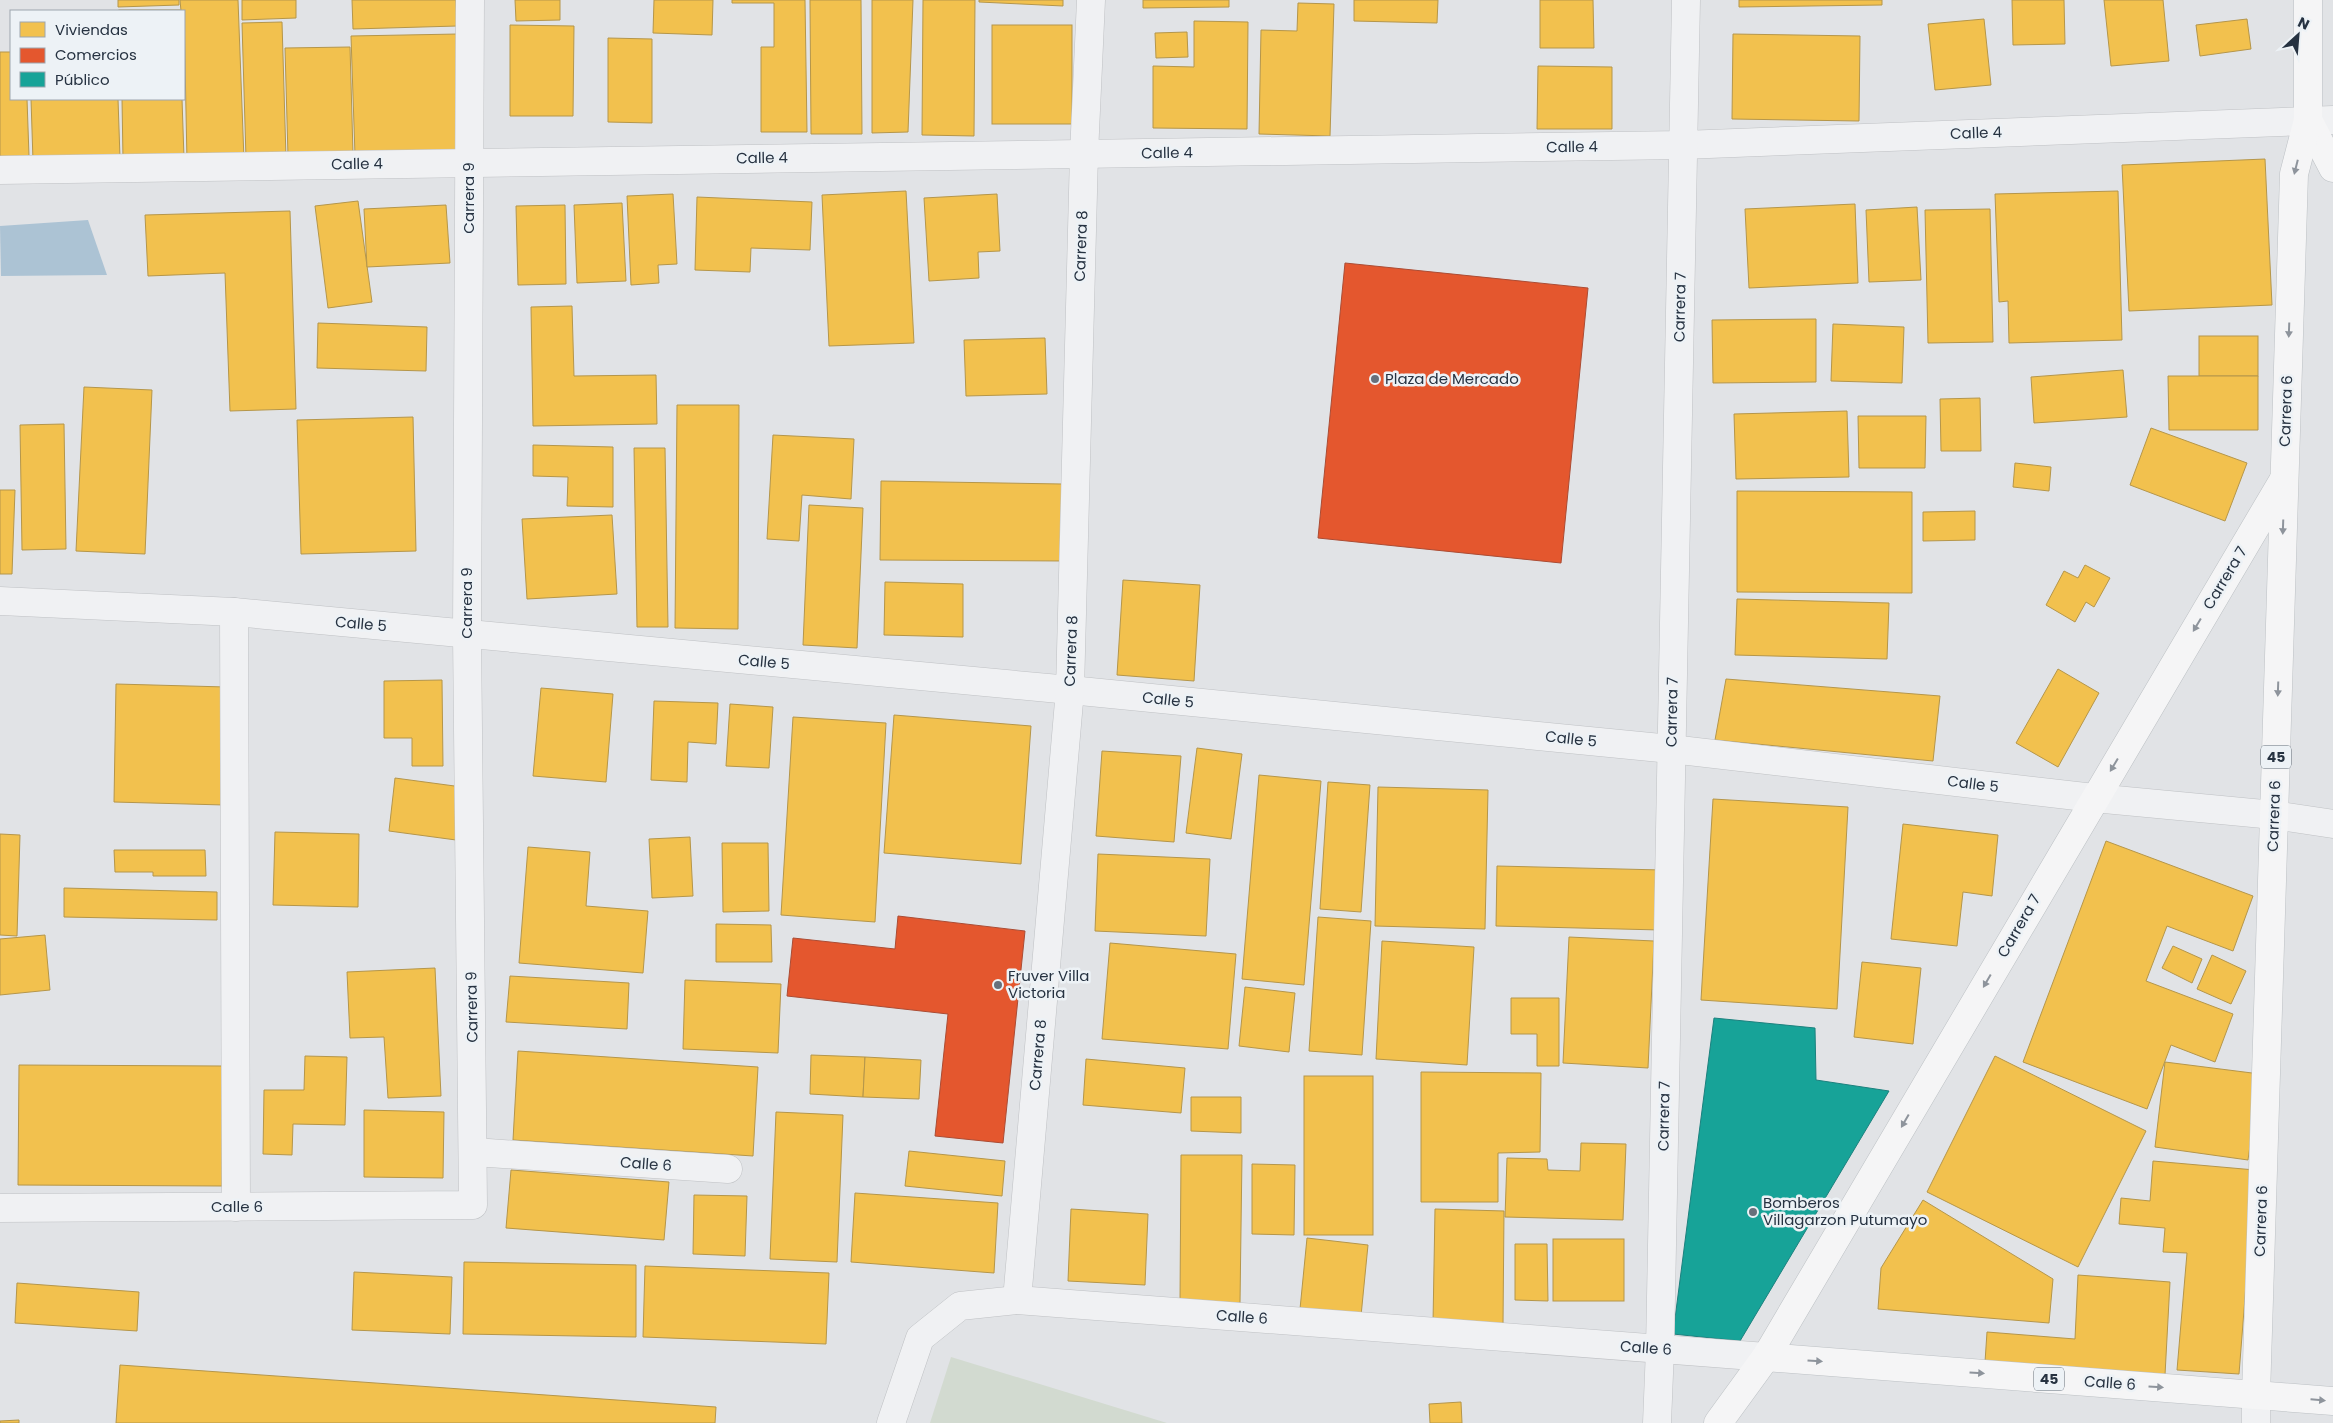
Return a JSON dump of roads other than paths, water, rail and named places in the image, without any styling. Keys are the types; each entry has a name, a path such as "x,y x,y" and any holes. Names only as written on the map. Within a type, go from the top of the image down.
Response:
{"main road":[{"name":"Carrera 6","path":"2308,0 2320,120 2333,168"},
{"name":"Carrera 6","path":"2256,1395 2294,174 2320,120"},
{"name":"Carrera 7","path":"1718,1423 1766,1357 2284,478"},
{"name":"Calle 6","path":"1766,1357 2333,1401"}],"street":[{"name":"Carrera 9","path":"470,0 467,634 474,1152 473,1205"},
{"name":"Carrera 8","path":"1016,1300 1070,690 1084,154 1091,0"},
{"name":"Carrera 7","path":"1657,1423 1686,0"},
{"name":"Calle 4","path":"0,170 1683,145 2320,120"},
{"name":"Calle 5","path":"0,601 234,612 1070,690 1671,749 2094,798 2274,815 2333,824"},
{"path":"234,612 236,1207"},
{"name":"Calle 6","path":"474,1152 728,1169"},
{"name":"Calle 6","path":"0,1208 473,1205"},
{"name":"Calle 6","path":"891,1423 920,1338 960,1306 1016,1300 1766,1357"},
{"name":"Carrera 6","path":"2256,1395 2256,1423"}],"water":[{"path":"88,220 107,275 1,276 0,226"}],"place":[{"name":"Plaza de Mercado","path":"1375,379"},
{"name":"Fruver Villa Victoria","path":"998,985"},
{"name":"Bomberos Villagarzon Putumayo","path":"1753,1212"}]}
